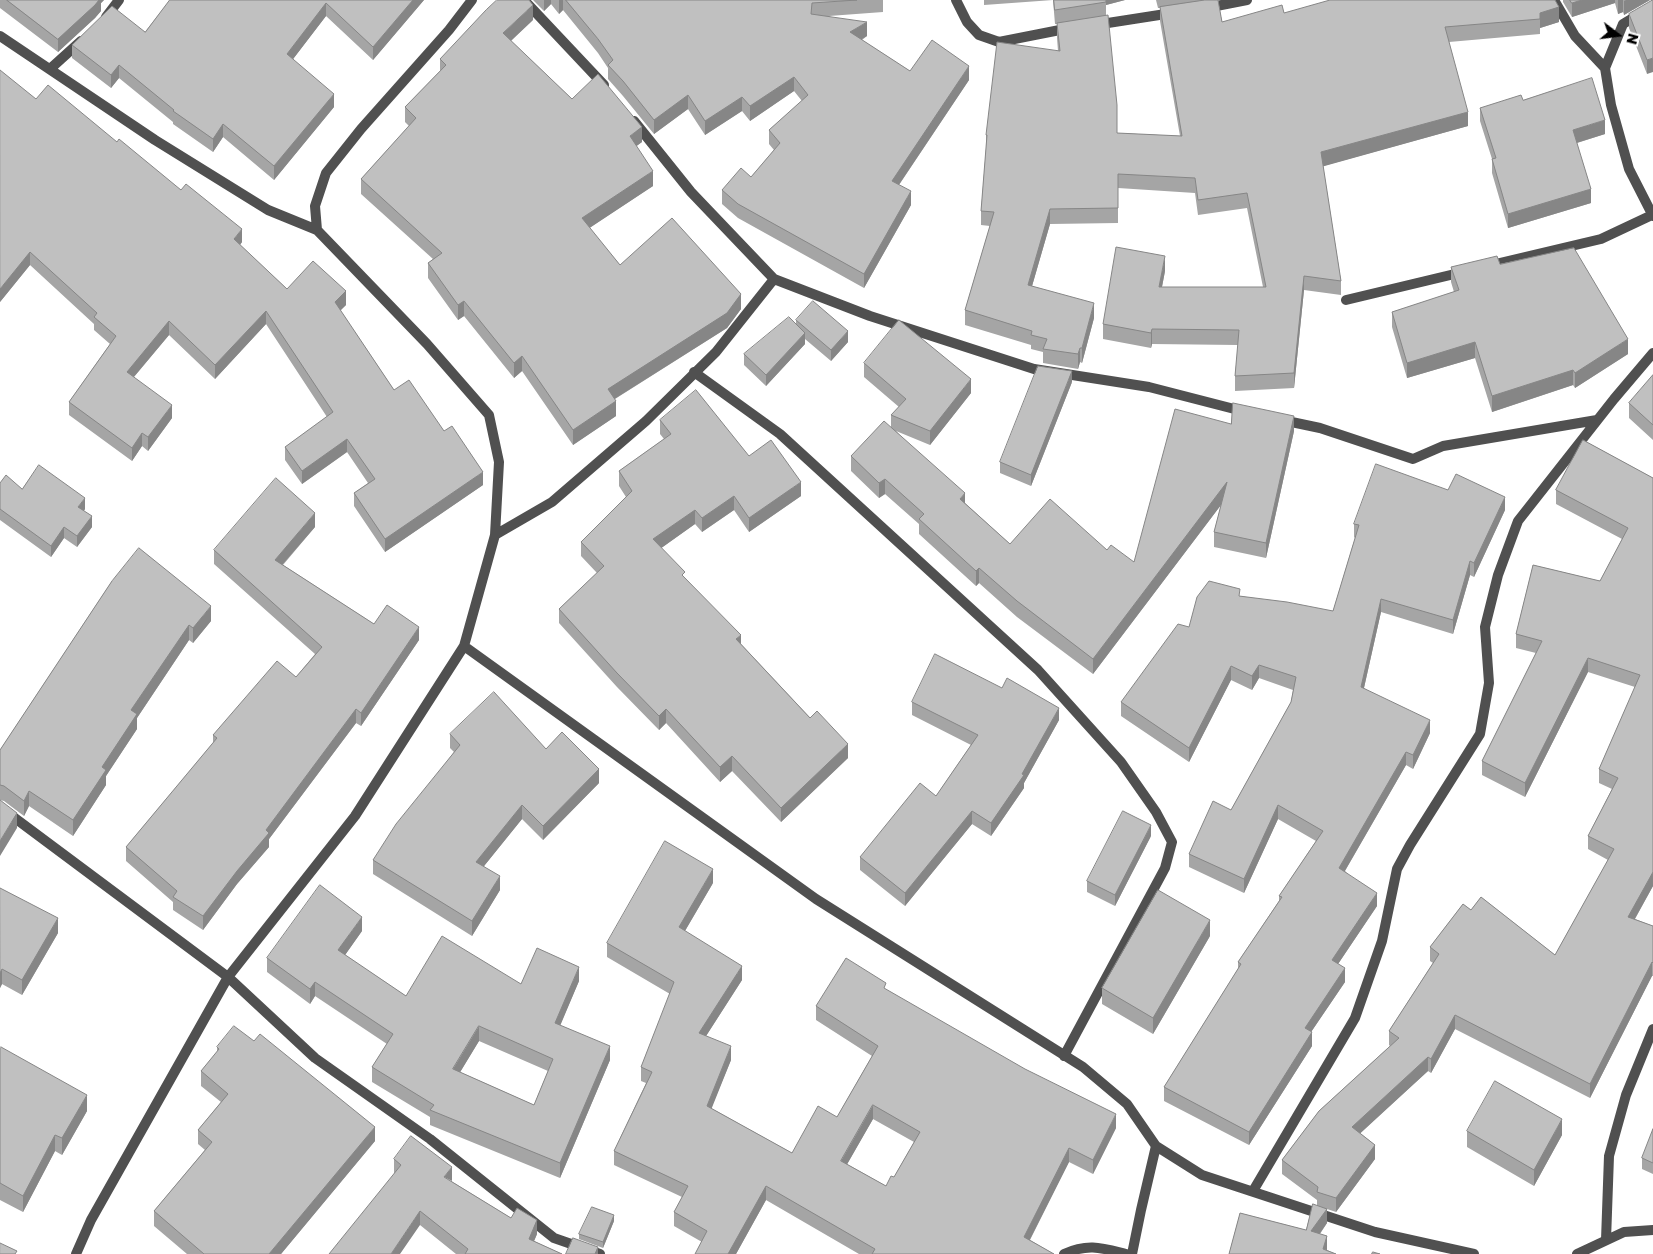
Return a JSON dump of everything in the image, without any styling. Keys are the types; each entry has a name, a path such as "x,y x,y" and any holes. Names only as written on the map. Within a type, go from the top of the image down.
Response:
{"street":[{"path":"100,23 119,0"},
{"path":"316,230 315,206 326,173 361,129 450,30 472,0"},
{"path":"524,0 611,93"},
{"path":"956,0 967,22 979,35 1000,42 1071,28 1247,0"},
{"path":"1554,0 1575,36 1605,68"},
{"path":"1346,300 1600,239 1653,216 1629,169 1610,105 1605,68 1623,24 1653,6"},
{"path":"0,36 155,140 268,210 316,230 427,344 489,415 499,462 495,535 464,646 355,816 228,978 91,1220 76,1254"},
{"path":"50,69 86,36"},
{"path":"630,115 691,192 774,279 870,316 1034,370 1149,387 1257,415"},
{"path":"495,535 552,502 646,421 716,352 774,279"},
{"path":"1253,1192 1355,1018 1382,941 1397,869 1480,734 1489,683 1485,627 1498,575 1518,520 1653,353"},
{"path":"694,372 780,434 1038,670 1121,762 1156,812 1172,842 1166,868 1064,1056"},
{"path":"1275,419 1320,428 1413,459 1443,446 1597,420"},
{"path":"464,646 816,899 1083,1067 1127,1104 1156,1146 1202,1175 1375,1232 1474,1254"},
{"path":"0,807 228,978 315,1058 430,1140 554,1238 600,1254"},
{"path":"1606,1240 1609,1156 1626,1094 1653,1029"},
{"path":"1132,1254 1156,1146"},
{"path":"1577,1254 1624,1232 1653,1230"},
{"path":"1064,1254 1097,1246 1126,1254"}],"building":[{"path":"7,0 99,0 58,39"},
{"path":"170,0 413,0 373,47 326,3 287,54 334,94 274,166 223,124 213,139 173,111 119,65 111,75 72,45 112,6 145,32"},
{"path":"497,0 529,0 533,5 503,33 572,99 598,74 642,127 630,136 653,171 582,218 620,265 672,218 741,294 727,313 608,389 616,401 573,430 522,356 514,363 464,301 458,305 428,263 442,253 361,179 416,118 405,107 446,65 440,59"},
{"path":"566,0 857,0 812,3 811,14 867,22 850,32 910,71 932,40 969,66 892,181 911,191 864,274 738,204 722,190 741,168 751,177 780,143 769,130 808,95 794,77 750,106 742,97 705,121 688,95 654,120 608,65 613,60"},
{"path":"1054,0 1106,0 1106,2 1055,10"},
{"path":"1205,0 1218,0 1222,22 1282,5 1284,13 1330,0 1555,0 1559,7 1540,13 1540,19 1445,27 1468,112 1321,152 1341,281 1304,276 1294,373 1235,376 1239,330 1152,329 1151,333 1103,324 1116,247 1165,256 1159,287 1266,287 1247,193 1198,200 1195,178 1118,174 1118,208 1050,209 1028,285 1094,303 1082,348 1080,348 1078,354 1043,349 1047,339 1031,335 1032,331 965,310 994,212 981,211 986,135 997,42 1060,51 1057,23 1108,15 1117,105 1117,133 1182,136 1160,7"},
{"path":"1570,0 1582,0 1572,3"},
{"path":"1653,0 1653,58 1647,60 1629,14"},
{"path":"0,70 36,99 48,85 117,142 119,139 181,190 186,184 242,229 234,239 287,289 313,261 346,291 335,302 394,390 409,380 444,431 452,426 483,472 385,539 354,493 375,479 347,439 302,471 285,447 333,412 266,311 215,365 169,321 127,372 172,405 148,437 142,433 132,448 69,402 116,336 94,317 97,313 30,252 0,289"},
{"path":"1592,78 1605,120 1573,130 1591,189 1508,214 1492,159 1496,158 1480,108 1521,95 1523,100"},
{"path":"1574,248 1628,339 1575,373 1573,370 1492,396 1475,342 1407,363 1392,312 1459,290 1451,267 1497,256 1500,264"},
{"path":"813,301 848,331 831,350 796,320"},
{"path":"789,317 805,333 766,375 744,354"},
{"path":"899,320 971,379 930,431 891,415 906,399 864,363"},
{"path":"1038,366 1072,371 1031,475 1000,462"},
{"path":"1653,375 1653,425 1629,403"},
{"path":"696,390 749,456 771,440 801,482 749,518 734,496 702,518 695,510 653,539 685,572 682,575 741,635 736,639 810,718 817,711 848,744 781,808 732,756 720,767 666,709 659,716 559,609 604,566 581,542 632,491 619,471 671,434 660,420"},
{"path":"1233,403 1294,416 1266,543 1214,532 1227,482 1093,659 1017,601 979,568 976,571 919,519 924,514 885,479 879,483 851,456 884,421 965,493 960,499 1010,544 1050,499 1107,550 1111,545 1134,562 1175,409 1231,424"},
{"path":"1583,440 1653,478 1653,872 1628,917 1653,926 1653,963 1590,1084 1455,1015 1431,1059 1428,1057 1352,1127 1375,1145 1336,1198 1317,1192 1318,1187 1282,1160 1319,1111 1399,1038 1389,1031 1439,954 1430,947 1463,904 1471,910 1481,897 1555,955 1614,849 1588,836 1618,778 1599,769 1640,675 1588,658 1525,783 1482,761 1542,641 1516,634 1533,565 1600,581 1628,528 1556,490"},
{"path":"1376,464 1448,490 1456,474 1505,497 1474,563 1470,561 1453,620 1381,599 1361,687 1430,720 1413,755 1406,752 1339,868 1377,893 1332,960 1345,968 1305,1028 1312,1032 1249,1132 1164,1087 1241,964 1238,962 1282,897 1279,896 1323,831 1278,805 1244,879 1189,854 1213,801 1231,810 1291,702 1296,677 1259,665 1252,676 1231,666 1189,748 1121,702 1178,624 1189,627 1197,597 1209,581 1240,589 1239,596 1287,602 1333,611 1359,525 1354,524"},
{"path":"39,465 85,498 78,507 92,516 77,536 64,527 51,546 0,509 0,483 6,475 22,489"},
{"path":"276,478 315,513 275,560 374,624 387,605 419,627 361,713 356,709 266,830 269,833 203,916 173,897 177,891 126,847 217,738 213,735 277,661 296,677 322,647 214,550"},
{"path":"139,548 211,606 193,628 189,625 131,710 137,714 102,767 106,770 73,820 29,791 24,801 0,785 0,750 112,581"},
{"path":"935,654 1002,688 1007,678 1059,708 1022,774 1024,775 991,823 972,811 905,893 860,857 920,783 936,796 978,735 912,702"},
{"path":"494,692 546,749 562,732 599,769 543,826 522,805 476,862 500,876 472,921 373,860 396,824 460,745 450,734"},
{"path":"0,800 17,813 0,841"},
{"path":"1123,811 1151,825 1115,895 1087,881"},
{"path":"665,841 713,869 679,927 742,966 699,1033 731,1046 707,1106 792,1153 818,1106 837,1117 878,1046 816,1006 846,958 886,983 884,988 1025,1069 1116,1114 1093,1160 1069,1148 1024,1237 1054,1254 872,1254 875,1249 766,1186 728,1254 695,1254 707,1231 674,1212 688,1186 614,1151 652,1072 641,1067 674,982 607,943","holes":["873,1105 920,1132 894,1177 891,1176 886,1186 841,1161"]},
{"path":"320,885 362,917 338,950 406,996 442,936 521,984 537,948 579,967 555,1023 610,1046 560,1163 430,1110 434,1105 372,1067 393,1034 315,982 310,989 267,958","holes":["479,1026 553,1059 534,1105 453,1069"]},
{"path":"0,888 58,918 22,980 2,969 0,973"},
{"path":"1158,890 1210,920 1153,1018 1102,988"},
{"path":"234,1026 254,1041 260,1034 375,1127 269,1254 204,1254 154,1211 212,1142 198,1130 228,1094 201,1071 219,1049 217,1047"},
{"path":"1,1047 87,1095 62,1138 55,1135 23,1196 0,1183"},
{"path":"1495,1081 1562,1119 1534,1170 1467,1131"},
{"path":"1653,1129 1653,1163 1642,1158"},
{"path":"411,1136 452,1167 444,1177 511,1218 517,1208 537,1220 529,1239 562,1254 465,1254 468,1249 420,1211 391,1254 329,1254 401,1165 394,1159"},
{"path":"1313,1204 1327,1209 1311,1231 1327,1236 1323,1249 1336,1254 1229,1254 1240,1213 1306,1230"},
{"path":"592,1207 614,1215 603,1242 579,1234"},
{"path":"573,1238 598,1247 595,1254 566,1254"},
{"path":"0,1243 17,1251 15,1254 0,1254"}]}
